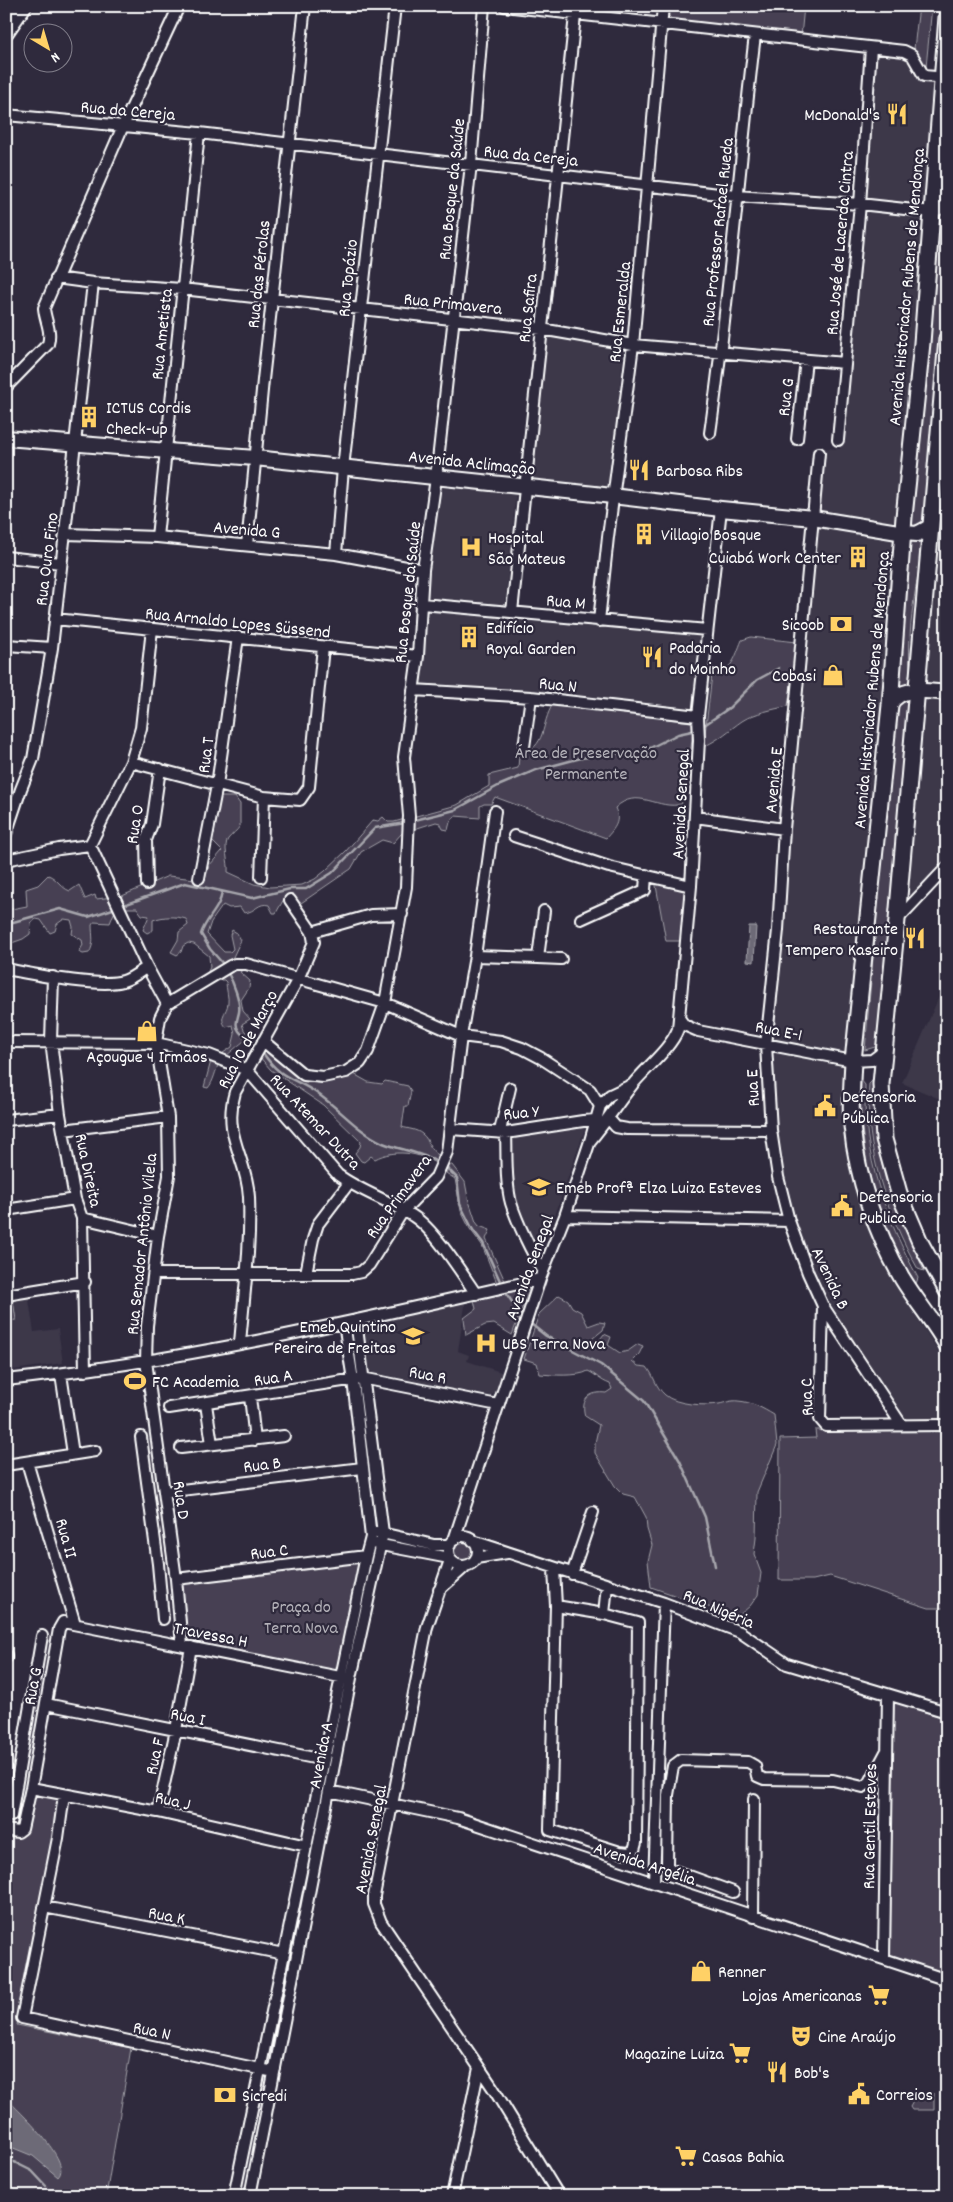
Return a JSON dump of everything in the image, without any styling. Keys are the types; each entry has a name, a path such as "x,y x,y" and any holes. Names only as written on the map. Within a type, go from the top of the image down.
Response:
{"main road":[{"name":"Avenida Historiador Rubens de Mendonça","path":"945,6 944,78 922,343 890,705 853,1061 852,1126 858,1162 870,1206 894,1264 947,1346"},
{"path":"947,339 884,1051 882,1115 884,1139 894,1177 912,1226 947,1291"}],"street":[{"path":"6,32 15,13 24,6"},
{"path":"6,387 48,344 50,336 44,308 123,126 179,6"},
{"name":"Rua das Pérolas","path":"247,546 272,299 305,6"},
{"name":"Rua Topázio","path":"336,554 360,309 395,6"},
{"name":"Rua Bosque da Saúde","path":"263,1041 304,1075 324,1076 346,1072 360,1063 368,1051 384,1002 406,887 409,816 404,757 418,656 423,570 436,478 471,164 484,6"},
{"path":"504,6 576,10 661,24 907,52 912,55 924,76 944,78"},
{"name":"Rua Esmeralda","path":"600,621 633,345 663,6"},
{"name":"Rua Safira","path":"512,612 518,575 524,487 576,10"},
{"name":"Rua Professor Rafael Rueda","path":"710,433 721,354 736,196 755,35"},
{"name":"Rua José de Lacerda Cintra","path":"838,440 860,204 871,48"},
{"name":"Rua da Cereja","path":"6,115 199,133 289,145 647,184 736,196 860,204 932,212"},
{"name":"Rua Ametista","path":"157,537 199,133"},
{"path":"932,212 947,206"},
{"name":"Rua Primavera","path":"56,278 93,283 182,289 541,329 633,345 721,354 845,363"},
{"name":"Rua Ouro Fino","path":"6,834 20,788 33,759 52,648 93,283"},
{"name":"Rua G","path":"797,439 806,360"},
{"name":"Avenida Aclimação","path":"6,438 255,458 813,518 904,533 917,534 930,528"},
{"path":"813,518 819,453"},
{"name":"Avenida Senegal","path":"452,1542 542,1274 565,1216 590,1141 602,1122 673,1038 678,1029 691,886 700,740 698,716 721,509"},
{"name":"Avenida E","path":"766,1045 778,930 784,829 813,518"},
{"name":"Avenida G","path":"66,534 157,537 336,554 423,570"},
{"path":"6,557 61,563"},
{"name":"Rua M","path":"422,604 707,630"},
{"name":"Rua Arnaldo Lopes Süssend","path":"55,618 418,656"},
{"path":"90,845 131,762 141,728 152,629"},
{"name":"Rua T","path":"199,878 217,785 238,637"},
{"path":"6,644 52,648"},
{"path":"131,762 264,797 300,800 309,787 323,647"},
{"name":"Rua N","path":"414,690 531,697 698,716"},
{"path":"890,705 898,696 917,691 947,693"},
{"path":"524,747 531,697"},
{"name":"Rua O","path":"147,884 146,840 152,824 160,769"},
{"path":"261,877 264,797"},
{"name":"Rua Primavera","path":"154,1274 352,1274 361,1272 369,1265 403,1211 436,1177 443,1165 447,1152 460,1036 475,956 495,811"},
{"path":"695,817 784,829"},
{"path":"514,836 609,867 691,886"},
{"path":"6,860 59,849 90,845"},
{"path":"90,845 147,967 167,1004 236,964 246,964 384,1002 460,1036 501,1041 522,1048 590,1090 610,1095 617,1105"},
{"path":"897,920 947,867"},
{"path":"581,919 645,890 646,875"},
{"path":"290,900 312,932 371,915 402,914"},
{"path":"538,958 544,910"},
{"name":"Rua 10 de Março","path":"240,1343 246,1273 249,1196 245,1173 233,1139 230,1108 235,1092 298,979 314,942 312,932"},
{"path":"475,956 561,959"},
{"path":"6,969 53,977 112,983 125,981 147,967"},
{"name":"Rua Direita","path":"53,977 51,1041 60,1114 75,1198 82,1218 85,1282 85,1371"},
{"name":"Rua Senador Antônio Vilela","path":"146,1361 147,1326 158,1236 168,1176 168,1117 156,1042 160,1018 167,1004"},
{"name":"Rua E-1","path":"679,1018 684,1026 698,1031 853,1061"},
{"name":"Rua E-1","path":"673,1038 698,1031"},
{"name":"Rua Atemar Dutra","path":"6,1042 156,1042 209,1055 247,1070 329,1166 349,1183 414,1216 434,1237 476,1294"},
{"name":"Rua E","path":"766,1045 771,1130"},
{"path":"853,1061 872,1060 884,1051"},
{"name":"Avenida Senegal","path":"602,1122 600,1106 610,1095 633,1084"},
{"path":"6,1380 85,1371 146,1361 344,1323 476,1294 542,1274 511,1203 503,1132 510,1088"},
{"path":"590,1090 600,1106"},
{"path":"6,1120 60,1114"},
{"path":"64,1130 168,1117"},
{"path":"602,1122 623,1129 771,1130"},
{"name":"Rua Y","path":"450,1129 503,1132 602,1122"},
{"name":"Avenida B","path":"771,1130 778,1177 789,1221 808,1273 823,1306 901,1424"},
{"path":"306,1273 318,1224 349,1183"},
{"path":"6,1210 75,1198"},
{"path":"565,1216 789,1221"},
{"path":"82,1218 158,1236"},
{"path":"6,1295 85,1282"},
{"name":"Rua C","path":"823,1306 820,1419 822,1423 826,1426 947,1425"},
{"name":"Avenida A","path":"250,2196 329,1791 366,1556 372,1531 362,1468 356,1320"},
{"name":"Avenida A","path":"234,2196 324,1760 383,1533 358,1379 344,1323"},
{"name":"Rua D","path":"146,1361 186,1646"},
{"path":"61,1374 73,1454"},
{"name":"Rua R","path":"358,1379 498,1405"},
{"name":"Rua A","path":"170,1408 206,1404 358,1379"},
{"path":"250,1397 255,1440"},
{"path":"206,1404 212,1444"},
{"path":"181,1448 284,1436"},
{"path":"141,1437 158,1564 163,1619"},
{"path":"6,1466 95,1451"},
{"name":"Rua II","path":"27,1462 75,1624"},
{"name":"Rua B","path":"165,1492 362,1468"},
{"path":"572,1574 593,1512"},
{"path":"460,1518 477,1546 476,1558"},
{"name":"Rua Nigéria","path":"372,1531 434,1545 452,1542 463,1536 554,1568 664,1603 746,1635 787,1664 947,1712"},
{"path":"450,1559 452,1542"},
{"path":"370,1544 450,1559 454,1564 466,1566"},
{"path":"439,1591 476,1558 509,1552"},
{"name":"Rua C","path":"176,1579 366,1556"},
{"name":"Avenida Senegal","path":"450,1559 427,1627 374,1896 377,1914 493,2088 559,2196"},
{"path":"158,1564 174,1562"},
{"path":"554,1568 556,1606 550,1830 620,1852 629,1853 634,1850 636,1843 638,1624 604,1614 556,1606"},
{"path":"604,1614 607,1585"},
{"path":"654,1882 664,1603"},
{"name":"Rua G","path":"6,1830 16,1832 21,1830 31,1788 59,1629 62,1622"},
{"name":"Travessa H","path":"62,1622 346,1678"},
{"path":"10,1816 42,1636"},
{"name":"Rua F","path":"158,1812 176,1730 186,1646"},
{"name":"Rua Gentil Esteves","path":"884,1958 888,1695"},
{"name":"Rua I","path":"46,1704 324,1760"},
{"path":"733,1892 670,1869 667,1865 668,1795 672,1771 676,1763 681,1760 748,1762 755,1766 757,1776 764,1779 826,1780 863,1787 870,1782 886,1752"},
{"path":"20,1762 35,1765"},
{"name":"Rua J","path":"31,1788 158,1812 307,1846"},
{"name":"Avenida Argélia","path":"329,1791 458,1818 947,1980"},
{"path":"44,1907 64,1795"},
{"path":"753,1917 754,1799"},
{"name":"Rua N","path":"44,1907 22,2018 259,2070 270,2071 275,2069"},
{"name":"Rua K","path":"44,1907 284,1954"},
{"path":"264,2053 270,2057 278,2056"},
{"path":"452,2196 478,2068"},
{"path":"474,2087 493,2088"}],"shaded area":[{"path":"873,50 907,54 923,82 934,85 924,207 863,201"},
{"path":"862,208 926,214 898,522 817,515 824,448 840,449"},
{"path":"545,335 624,347 609,493 528,484"},
{"path":"947,378 947,691 918,689"},
{"name":"Hospital São Mateus","path":"437,487 516,494 505,606 425,599"},
{"path":"816,524 897,536 852,1055 770,1041"},
{"path":"425,608 702,634 696,713 417,687"},
{"path":"924,695 947,698 947,863 903,908"},
{"path":"749,926 756,926 754,962 747,961"},
{"path":"947,978 947,1102 902,1083"},
{"path":"771,1051 851,1063 850,1118 876,1240 895,1284 947,1364 947,1420 903,1420 833,1308 806,1252 787,1196 777,1145"},
{"name":"Emeb Profª Elza Luiza Esteves","path":"587,1123 543,1250 537,1250 515,1199 512,1176 511,1134"},
{"path":"28,1294 34,1332 58,1329 63,1363 6,1371 6,1297"},
{"name":"Emeb Quintino Pereira de Freitas","path":"466,1300 458,1351 469,1355 467,1361 504,1373 494,1394 489,1396 369,1372 364,1322"},
{"path":"6,2098 32,2124 52,2149 61,2170 58,2177 33,2156 6,2145"}],"green space":[{"path":"668,6 804,6 801,37 672,20 667,13"},
{"path":"919,6 932,6 926,67 914,49"},
{"path":"947,208 947,267 925,525 910,531 938,214"},
{"path":"924,534 911,625 911,679 898,690 909,540"},
{"path":"751,637 797,642 788,706 753,715 705,746 712,675 725,670 735,658 742,640"},
{"path":"909,696 879,1042 875,1047 865,1050 895,704"},
{"name":"Área de Preservação Permanente","path":"553,704 691,722 693,725 691,749 680,753 684,770 682,804 673,805 640,799 623,802 615,808 617,821 606,838 495,797 491,804 480,806 480,818 455,816 450,822 448,830 443,829 440,823 436,822 402,833 393,843 382,840 361,852 351,869 301,903 298,903 289,896 285,897 276,913 273,913 269,905 265,904 244,913 240,907 229,908 223,905 211,922 207,934 224,952 230,952 233,949 230,935 232,930 237,933 241,940 232,959 247,967 240,972 250,981 249,988 241,1000 243,1011 250,1019 242,1024 244,1030 254,1041 251,1044 246,1040 244,1041 220,1061 208,1088 204,1087 211,1061 232,1047 235,1034 233,1025 226,1027 223,1020 228,1001 226,982 206,976 210,967 209,956 194,944 188,943 183,946 181,952 177,955 171,952 178,940 179,932 188,925 186,919 170,917 153,920 153,930 147,933 143,930 149,916 142,915 137,908 126,908 114,913 110,923 94,922 92,925 93,939 91,949 89,953 83,954 79,952 83,945 82,940 72,934 71,920 64,919 57,924 55,931 50,933 41,920 36,919 31,923 30,934 23,939 6,945 6,910 27,906 26,889 38,885 48,875 70,891 79,885 85,899 95,895 96,899 122,896 168,876 205,880 209,866 222,851 209,838 216,801 222,797 235,797 240,804 240,826 227,842 228,872 254,884 270,887 302,885 315,879 325,871 346,851 373,820 378,821 383,817 388,822 394,822 457,805 489,786 489,775 518,768 519,755 528,751 539,741"},
{"path":"655,880 688,888 680,941 666,941"},
{"path":"265,1047 301,1077 352,1073 368,1082 382,1084 385,1081 408,1086 411,1091 408,1106 405,1106 402,1127 417,1131 425,1137 433,1151 440,1156 437,1164 422,1157 406,1153 390,1154 375,1159 371,1156 364,1162 361,1161 355,1153 360,1147 361,1142 323,1105 271,1070 258,1055"},
{"path":"874,1079 876,1127 884,1174 898,1213 924,1271 918,1269 907,1248 880,1180 870,1132 868,1108 869,1084"},
{"path":"861,1080 865,1085 868,1137 878,1185 886,1209 918,1278 916,1284 890,1237 872,1186 863,1133"},
{"path":"450,1165 465,1182 476,1222 479,1226 490,1230 486,1239 505,1281 497,1283 482,1245 470,1229 461,1211 455,1179 446,1173"},
{"path":"525,1289 529,1290 512,1335 494,1324 485,1325 466,1335 464,1318 476,1309 474,1300"},
{"path":"559,1295 568,1300 572,1307 581,1312 588,1326 599,1322 605,1323 603,1330 588,1342 588,1347 598,1342 604,1334 611,1337 608,1345 620,1353 628,1351 638,1344 643,1346 639,1354 632,1361 638,1366 647,1367 659,1388 670,1398 683,1403 699,1405 733,1401 743,1402 757,1406 774,1415 777,1445 757,1492 754,1554 761,1573 758,1595 750,1606 737,1617 651,1587 648,1561 652,1545 647,1529 646,1517 635,1497 623,1494 615,1486 595,1453 599,1425 585,1416 584,1405 588,1397 595,1393 606,1393 612,1389 610,1384 588,1371 572,1375 540,1374 537,1363 524,1359 539,1314"},
{"path":"13,1300 16,1320 6,1321 6,1301"},
{"path":"815,1430 947,1430 947,1608 929,1608 830,1576 813,1580 779,1580 780,1439 816,1438"},
{"path":"463,1541 471,1544 474,1552 471,1560 463,1563 455,1560 452,1552 455,1544"},
{"name":"Praça do Terra Nova","path":"361,1561 339,1674 188,1640 182,1581"},
{"path":"894,1702 947,1719 947,1975 889,1956"},
{"path":"34,1792 61,1798 17,2025 131,2048 106,2196 6,2196 6,1835 16,1836"},
{"path":"918,2093 934,2094 934,2110 912,2110 910,2107"}],"waterway":[{"path":"703,726 729,708 757,680 779,668"},
{"path":"411,821 455,810 498,786 536,770 581,758 646,750 678,734 692,731"},
{"path":"121,906 185,883 252,898 290,889 306,889 332,873 375,828 405,823"},
{"path":"222,892 219,903 201,934 210,949 224,965"},
{"path":"6,924 60,909 88,917 116,908"},
{"path":"228,973 239,1003 238,1029 254,1045"},
{"path":"263,1053 282,1074 318,1094 365,1133 383,1143 437,1162"},
{"path":"448,1169 457,1178 460,1204 473,1230 483,1243 500,1281"},
{"path":"506,1293 521,1315"},
{"path":"531,1324 546,1336 601,1365 644,1401 680,1461 705,1517 715,1566"},
{"path":"6,2158 32,2171 46,2186"}],"place":[{"name":"McDonald's","path":"897,114"},
{"name":"ICTUS Cordis Check-up","path":"89,417"},
{"name":"Barbosa Ribs","path":"639,470"},
{"name":"Villagio Bosque","path":"644,534"},
{"name":"Hospital São Mateus","path":"471,547"},
{"name":"Cuiabá Work Center","path":"858,557"},
{"name":"Sicoob","path":"841,624"},
{"name":"Edifício Royal Garden","path":"469,637"},
{"name":"Padaria do Moinho","path":"652,657"},
{"name":"Cobasi","path":"833,675"},
{"name":"Restaurante Tempero Kaseiro","path":"915,938"},
{"name":"Açougue 4 Irmãos","path":"147,1031"},
{"name":"Defensoria Pública","path":"825,1106"},
{"name":"Emeb Profª Elza Luiza Esteves","path":"539,1187"},
{"name":"Defensoria Publica","path":"842,1206"},
{"name":"Emeb Quintino Pereira de Freitas","path":"413,1336"},
{"name":"UBS Terra Nova","path":"486,1343"},
{"name":"FC Academia","path":"135,1381"},
{"name":"Renner","path":"701,1971"},
{"name":"Lojas Americanas","path":"879,1995"},
{"name":"Cine Araújo","path":"801,2036"},
{"name":"Magazine Luiza","path":"740,2053"},
{"name":"Bob's","path":"777,2072"},
{"name":"Correios","path":"859,2094"},
{"name":"Sicredi","path":"225,2095"},
{"name":"Casas Bahia","path":"686,2156"}]}
